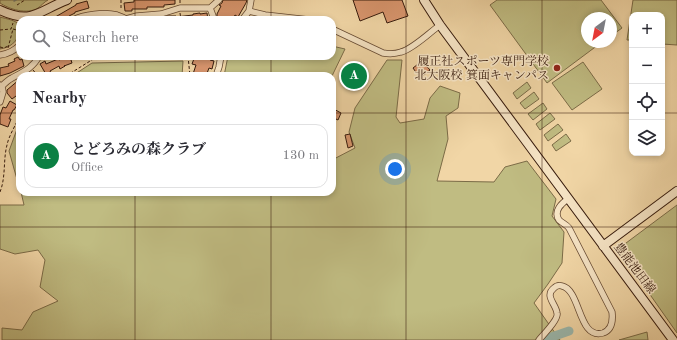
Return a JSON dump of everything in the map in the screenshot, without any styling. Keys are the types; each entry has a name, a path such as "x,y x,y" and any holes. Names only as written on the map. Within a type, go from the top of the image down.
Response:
{"street":[{"path":"33,16 67,0"},
{"path":"136,16 161,14 180,8 210,8 219,0"},
{"path":"245,16 249,11 251,0"},
{"path":"424,0 440,25 603,246"},
{"path":"210,8 213,16"},
{"path":"0,10 16,16"},
{"path":"249,11 274,16"},
{"path":"86,16 109,14 120,16"},
{"path":"336,31 383,53 392,54 402,52 410,48 440,25"},
{"path":"0,55 7,54 16,50"},
{"path":"23,72 31,68 37,60"},
{"path":"217,72 220,60"},
{"path":"0,102 3,92 1,85 16,75"},
{"name":"豊能池田線","path":"673,340 603,246 677,191"},
{"path":"538,340 557,318 558,312 551,301 550,296 554,287 559,285 569,289 583,321 587,328 591,331 596,334 607,331 611,327 613,320 612,312 569,228 558,218 557,213 559,207 568,199"}],"path":[{"path":"17,5 25,0"},
{"path":"121,0 124,16"},
{"path":"8,49 14,21"},
{"path":"0,30 16,30"},
{"path":"0,47 4,48 8,45"},
{"path":"72,72 92,60"},
{"path":"188,60 190,72"},
{"path":"31,68 34,72"},
{"path":"0,192 4,178 7,143 16,124"}],"shaded area":[{"path":"0,0 48,0 34,10 24,11 13,9 4,5 0,3"},
{"path":"497,0 601,0 610,12 581,12 581,48 594,48 547,83 490,5"},
{"path":"633,0 677,0 677,45 665,44 665,12 631,12"},
{"path":"0,17 16,22 16,40 9,46 0,49"},
{"path":"617,21 622,28 617,32"},
{"path":"629,27 629,40 627,40"},
{"path":"336,47 345,49 334,72 225,72 227,60 336,60"},
{"path":"387,60 402,60 396,117 400,123 424,119 430,98 440,86 460,93 458,108 446,116 448,139 437,181 494,182 505,167 527,161 556,199 552,216 564,232 562,263 534,303 560,340 2,340 2,328 22,330 33,312 58,301 40,287 45,260 38,250 15,254 0,249 0,205 24,205 22,196 336,196 336,158 355,148 349,132 355,108"},
{"path":"183,61 182,72 78,72 92,63"},
{"path":"583,62 602,89 572,110 552,83"},
{"path":"527,82 531,88 517,99 513,93"},
{"path":"534,92 539,99 525,109 520,103"},
{"path":"543,103 547,109 533,120 528,114"},
{"path":"550,113 555,119 540,130 536,124"},
{"path":"558,124 563,130 548,141 544,135"},
{"path":"16,132 16,176 9,151"},
{"path":"566,134 571,141 556,151 552,145"},
{"path":"677,205 677,333 618,249"},
{"path":"647,332 648,340 619,340"}],"building":[{"path":"134,0 175,0 175,4 164,5 164,7 147,7 147,9 132,9 132,11 125,11 124,3 134,2"},
{"path":"223,0 247,0 239,16 217,16 221,6 219,5"},
{"path":"353,0 402,0 408,16 387,23 383,12 360,21"},
{"path":"87,1 89,8 75,12 69,16 57,16 76,5"},
{"path":"207,13 207,16 184,16"},
{"path":"16,58 16,60 22,60 24,66 0,76 0,68 9,66 8,64 15,61 14,59"},
{"path":"56,60 71,60 72,63 60,69 59,66 50,72 45,72 40,64 45,61 46,64"},
{"path":"194,60 214,61 212,69 209,68 208,72 194,72 196,65 192,64"},
{"path":"422,61 430,70 420,78 413,68"},
{"path":"16,82 16,96 12,99 7,93 7,90"},
{"path":"10,101 16,104 9,119 11,119 8,127 0,124 0,115 3,107 6,108"},
{"path":"336,110 341,113 338,120 336,119"},
{"path":"350,134 353,146 348,148 345,135"}],"waterway":[{"path":"543,340 569,331"}],"place":[{"name":"履正社スポーツ専門学校 北大阪校 箕面キャンパス","path":"557,68"},
{"name":"とどろみの森クラブ","path":"354,76"}]}
